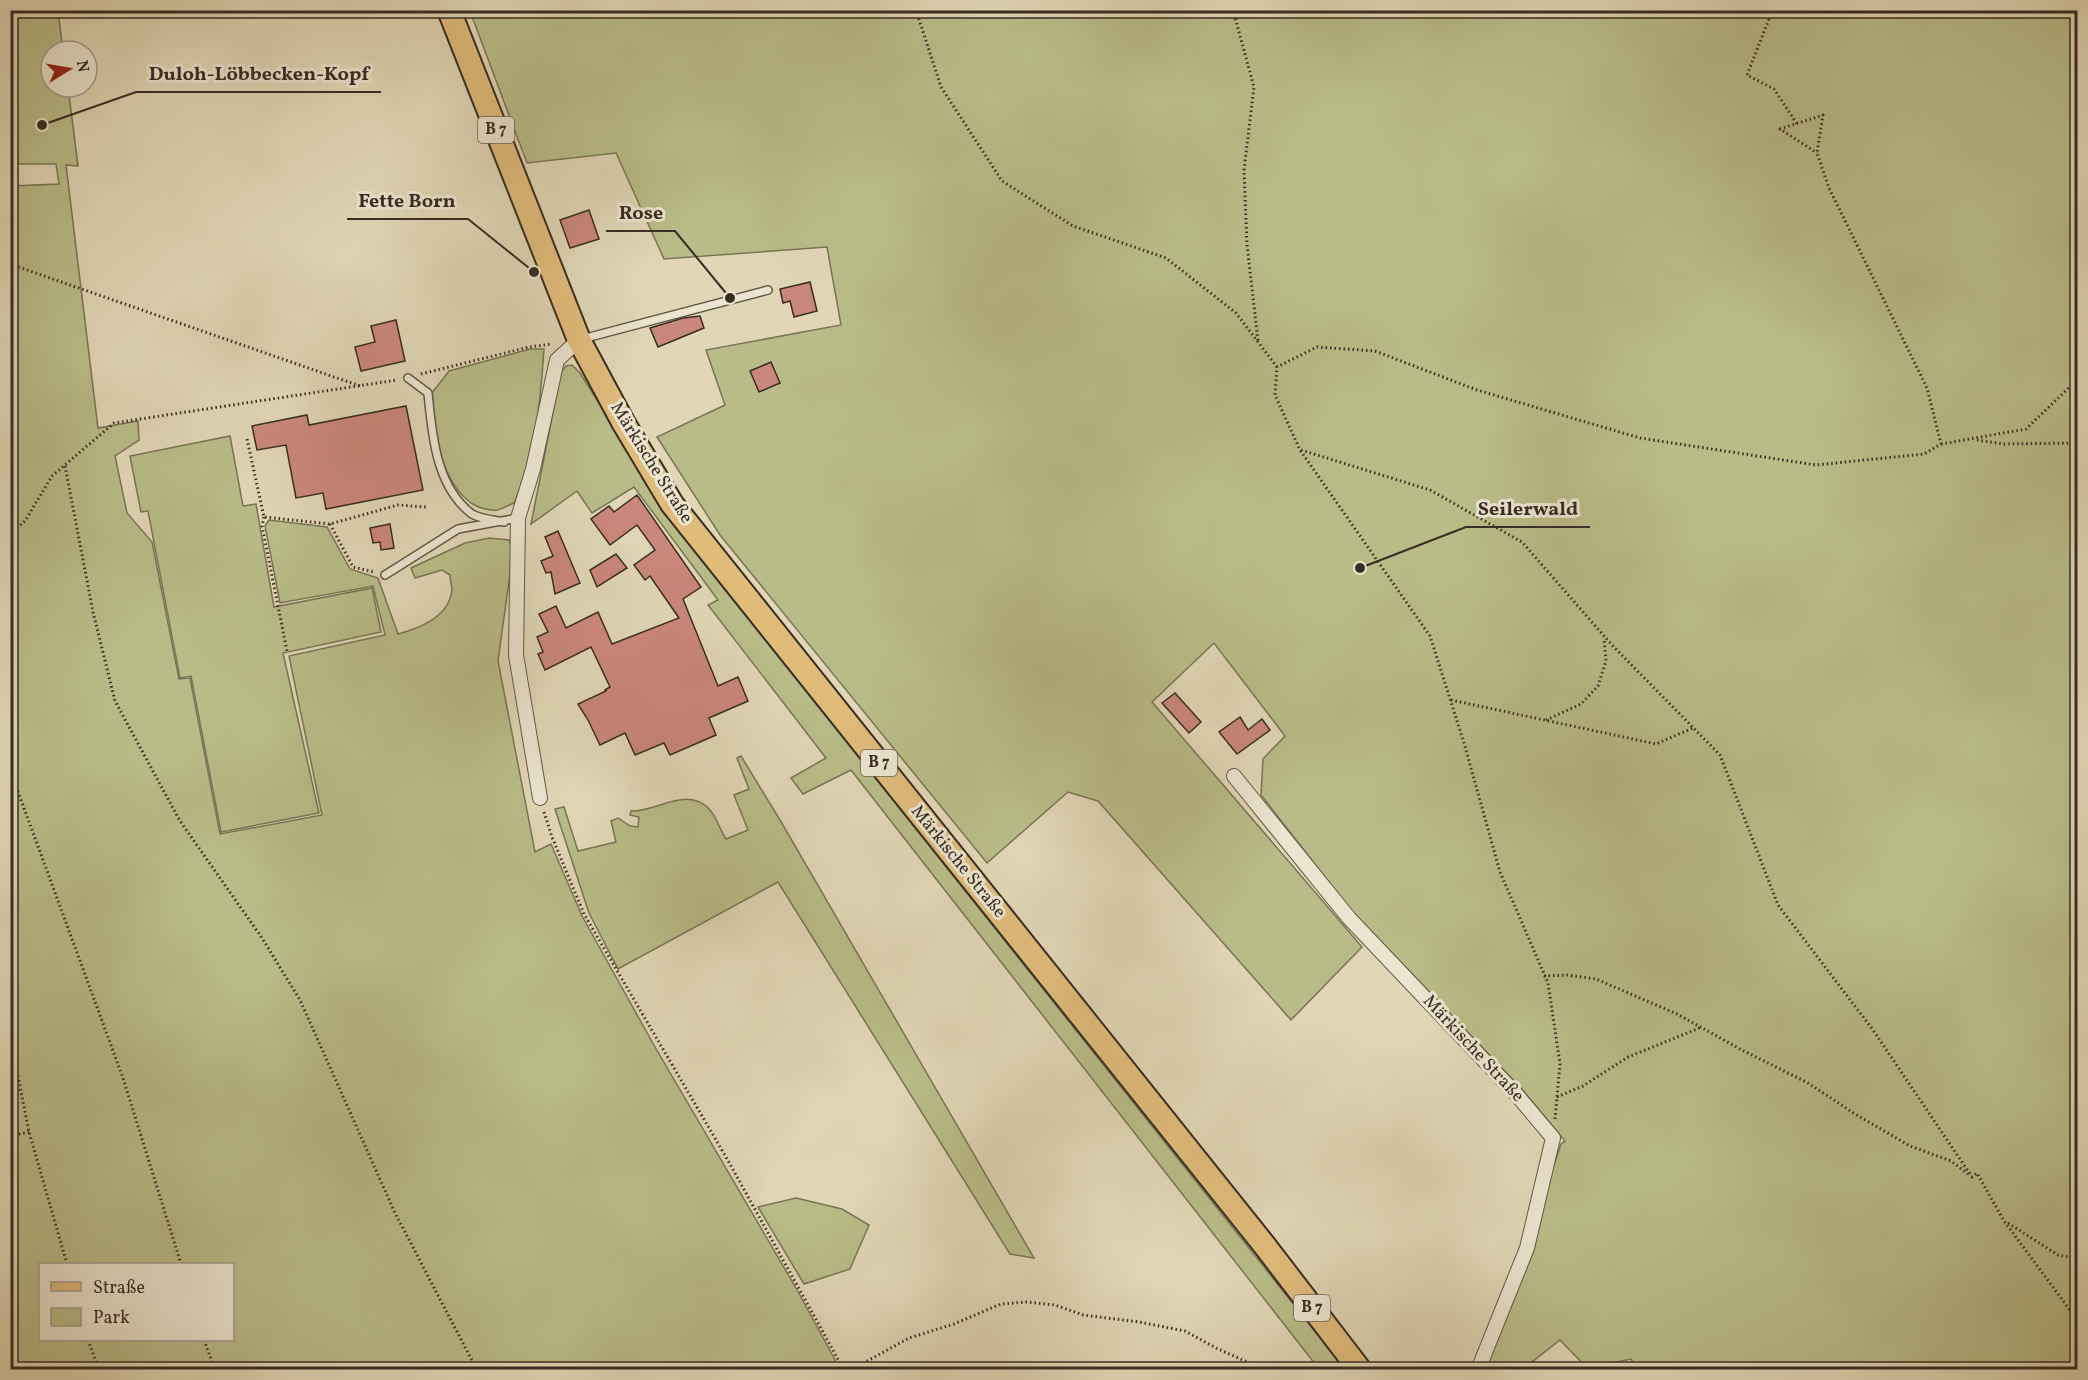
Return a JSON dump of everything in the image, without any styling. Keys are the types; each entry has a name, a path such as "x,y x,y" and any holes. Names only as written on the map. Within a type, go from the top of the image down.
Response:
{"main road":[{"name":"Märkische Straße","path":"449,10 576,333 623,422 672,504 1257,1237 1360,1370"}],"street":[{"path":"540,798 516,656 518,518 533,469 557,360 576,333"},
{"name":"Märkische Straße","path":"1234,776 1349,918 1516,1094 1553,1138"},
{"path":"1478,1370 1527,1248 1553,1138"}],"lane":[{"path":"576,333 768,290"},
{"path":"408,378 428,393 432,433 450,492 474,515 504,522"},
{"path":"385,575 458,529 518,518"}],"path":[{"path":"916,10 941,87 1002,181 1073,226 1166,258 1236,313 1277,367 1275,395 1300,450 1430,636 1500,872 1548,983 1560,1064 1553,1138"},
{"path":"1233,10 1254,87 1244,170 1247,245 1258,342"},
{"path":"1769,10 1769,19 1746,75 1774,89 1797,123"},
{"path":"1817,153 1780,129 1823,115 1817,153 1828,188 1927,388 1941,444"},
{"path":"10,264 360,386"},
{"path":"10,534 25,521 52,476 114,423 408,378 529,347 557,344 576,333"},
{"path":"1277,367 1317,347 1375,351 1477,390 1640,438 1816,465 1924,454 1941,444 2026,429 2078,379"},
{"path":"247,439 264,517 262,526 287,651"},
{"path":"1972,439 2003,444 2078,442"},
{"path":"1300,450 1430,490 1522,542 1604,636 1720,755 1778,905 1873,1030 1972,1177"},
{"path":"65,466 93,612 115,701 180,822 262,938 300,1000 395,1213 477,1370"},
{"path":"264,517 330,524 398,505 426,507"},
{"path":"330,524 353,567 385,575"},
{"path":"1546,720 1581,704 1598,686 1606,661 1604,636"},
{"path":"1450,700 1656,744 1693,728"},
{"path":"10,770 123,1078 181,1263"},
{"path":"540,798 552,837 584,914 726,1157 844,1370"},
{"path":"1544,976 1567,975 1596,979 1677,1014 1808,1083 1855,1114 1911,1146 1951,1161 1972,1177"},
{"path":"1557,1097 1582,1086 1628,1057 1702,1027"},
{"path":"10,1036 29,1132 67,1263"},
{"path":"10,1136 29,1132"},
{"path":"1972,1177 1977,1173 2004,1221 2078,1321"},
{"path":"2004,1221 2058,1255 2078,1259"},
{"path":"851,1370 909,1338 954,1324 1001,1304 1027,1302 1055,1305 1083,1315 1185,1331 1265,1370"},
{"path":"88,1341 99,1370"},
{"path":"204,1341 215,1370"}],"green space":[{"path":"11,11 58,11 62,39 39,39 39,99 70,99 78,166 66,165 98,428 138,421 139,440 115,456 127,513 152,542 179,679 190,678 220,834 322,815 289,656 385,635 373,586 280,603 265,526 269,520 327,527 350,569 378,578 398,634 432,620 445,607 452,590 450,575 442,570 415,578 411,568 465,543 489,538 509,540 513,552 498,661 535,852 551,844 582,916 655,1047 796,1288 840,1369 11,1369 10,186 59,184 56,164 10,164"},
{"path":"470,11 2077,11 2077,1369 1638,1370 1631,1359 1587,1368 1560,1340 1523,1369 1486,1369 1561,1144 1565,1141 1520,1087 1350,909 1261,795 1263,759 1285,736 1214,643 1152,702 1362,947 1291,1020 1098,801 1068,792 987,863 720,535 657,437 725,405 706,350 841,325 827,247 664,259 616,153 527,163"},
{"path":"530,349 544,349 536,428 528,466 514,503 497,510 483,509 471,503 460,493 445,467 437,438 432,393 449,371"},
{"path":"572,365 580,373 664,506 731,596 1345,1369 1319,1369 851,770 803,794 791,778 826,758 708,605 718,600 634,487 592,513 577,491 531,524 561,372 566,366"},
{"path":"230,436 243,506 256,504 274,607 372,588 381,632 283,653 319,813 221,832 191,676 180,678 148,511 141,512 130,456"},
{"path":"741,756 1034,1258 1010,1254 778,882 618,969 589,913 555,809 564,807 578,851 616,842 611,821 618,818 630,826 638,827 639,817 630,815 631,811 682,800 701,803 710,810 726,839 748,830 734,795 749,789 737,758"},
{"path":"796,1198 842,1209 869,1225 850,1269 804,1284 758,1207"}],"building":[{"path":"589,210 599,239 570,248 560,220"},
{"path":"810,282 817,311 794,317 790,301 783,303 780,289"},
{"path":"700,316 704,328 658,347 650,328 683,318"},
{"path":"396,320 405,361 361,371 355,347 375,342 371,326"},
{"path":"771,362 780,383 759,392 750,371"},
{"path":"406,406 423,490 326,509 323,493 296,498 286,445 257,450 252,426 307,415 309,425"},
{"path":"637,495 701,587 683,599 718,686 738,677 748,701 709,718 716,735 670,755 664,743 635,755 625,733 600,745 578,704 610,687 591,647 545,670 538,654 543,652 537,637 548,632 539,614 556,606 566,628 598,612 612,644 679,618 650,576 645,580 634,565 655,550 637,525 610,545 591,519 609,506 614,512"},
{"path":"390,524 394,548 381,550 380,542 373,543 370,528"},
{"path":"558,531 580,583 555,594 551,572 546,573 541,561 553,556 545,537"},
{"path":"616,554 627,568 597,587 590,570"},
{"path":"1175,693 1201,722 1189,733 1162,703"},
{"path":"1240,717 1248,730 1262,719 1270,730 1237,754 1219,732"}],"place":[{"name":"Duloh-Löbbecken-Kopf","path":"42,125"},
{"name":"Fette Born","path":"534,272"},
{"name":"Rose","path":"730,298"},
{"name":"Seilerwald","path":"1360,568"}]}
